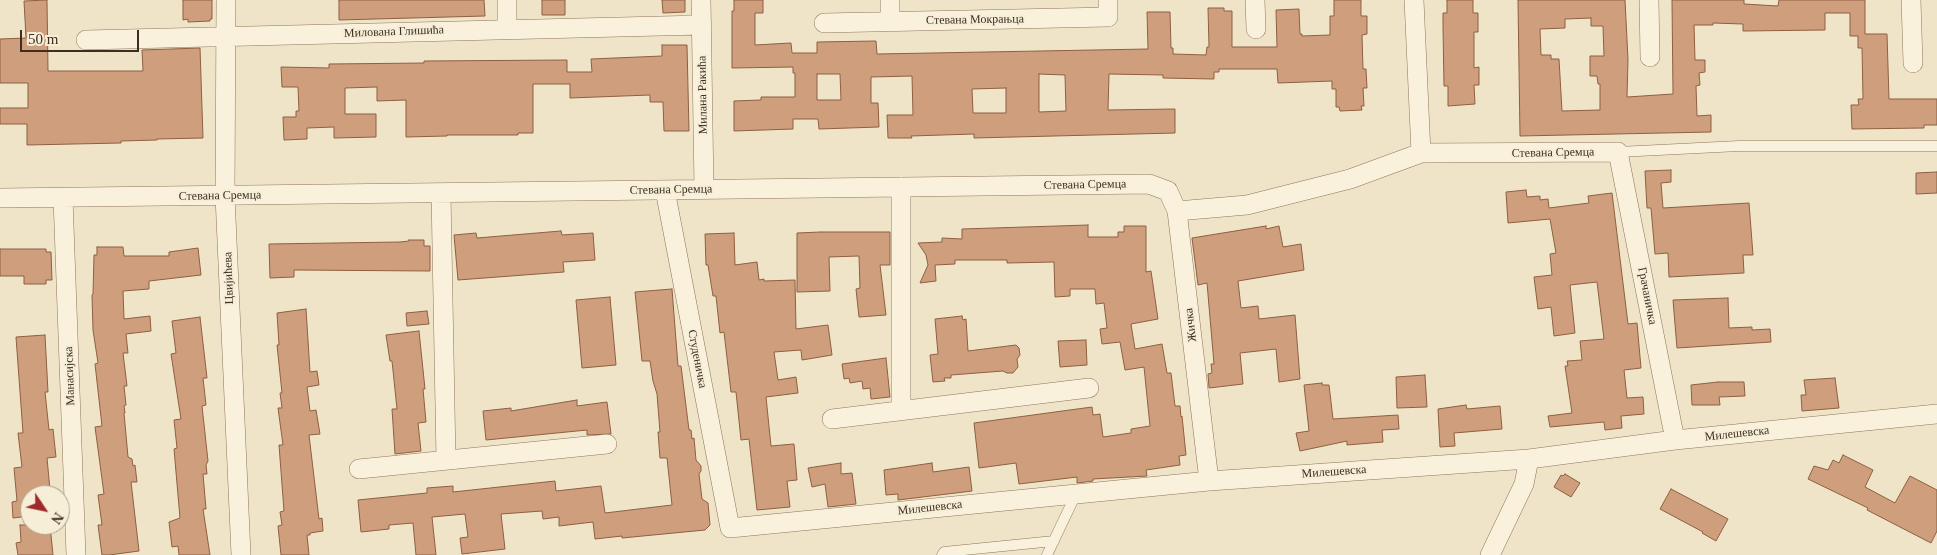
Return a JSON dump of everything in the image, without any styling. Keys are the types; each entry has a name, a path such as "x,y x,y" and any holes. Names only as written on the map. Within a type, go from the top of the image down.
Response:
{"street":[{"name":"Цвијићева","path":"226,0 225,196 241,555"},
{"path":"507,0 508,29"},
{"name":"Милана Ракића","path":"702,0 704,190"},
{"path":"890,0 890,22"},
{"name":"Стевана Мокрањца","path":"824,23 1108,17 1108,0"},
{"path":"1255,0 1256,29"},
{"path":"1414,0 1421,153"},
{"path":"1649,0 1650,57"},
{"path":"1911,0 1912,63"},
{"name":"Милована Глишића","path":"86,40 702,25"},
{"name":"Стевана Сремца","path":"1177,211 1247,205 1350,179 1421,153 1618,152"},
{"name":"Грачаничка","path":"1618,152 1676,440"},
{"name":"Стевана Сремца","path":"0,198 1149,184"},
{"name":"Жичка","path":"1149,184 1168,191 1177,211 1209,481"},
{"path":"901,187 901,410"},
{"name":"Студеничка","path":"665,190 730,528"},
{"path":"441,193 446,460"},
{"name":"Манасијска","path":"63,198 76,555"},
{"path":"832,419 1089,388"},
{"name":"Милешевска","path":"730,528 1209,481 1529,459 1676,440 1937,414"},
{"path":"360,469 607,444"},
{"path":"1490,555 1524,484 1529,459"}],"lane":[{"name":"Стевана Сремца","path":"1618,152 1739,146 1937,146"},
{"path":"1047,555 1076,494"},
{"path":"942,555 944,552 1054,541"}],"building":[{"path":"47,0 48,71 143,71 142,50 200,48 203,138 121,141 121,143 27,145 27,124 0,124 0,108 28,108 28,83 0,83 0,39 26,38 24,1"},
{"path":"183,0 212,0 212,19 210,21 188,22 188,19 183,20"},
{"path":"339,0 484,0 485,16 339,20"},
{"path":"542,0 565,0 565,15 542,15"},
{"path":"662,0 685,0 685,12 663,13"},
{"path":"734,0 763,0 763,13 755,13 755,45 791,43 792,53 817,53 817,42 876,41 877,54 1148,49 1147,12 1170,12 1171,48 1173,48 1173,54 1206,55 1207,47 1209,47 1208,8 1224,8 1224,11 1232,11 1232,47 1277,47 1276,10 1299,9 1300,34 1302,36 1330,35 1330,16 1334,16 1334,0 1361,0 1361,16 1367,16 1367,34 1362,35 1363,69 1366,69 1367,88 1363,88 1364,106 1361,106 1362,110 1340,111 1339,107 1336,107 1336,89 1332,89 1332,81 1278,83 1277,69 1219,69 1219,72 1214,72 1214,79 1163,78 1163,75 1109,74 1108,110 1175,109 1175,133 974,138 974,134 888,138 887,115 913,115 912,76 871,77 871,103 878,103 879,127 819,129 818,119 793,119 793,129 734,131 734,101 761,100 761,97 795,97 795,73 793,73 793,67 732,68 732,11 734,11","holes":["817,74 840,74 841,100 817,100","1039,74 1065,75 1066,111 1039,112","1006,88 1006,113 973,113 972,89"]},
{"path":"1447,0 1473,0 1473,13 1478,13 1478,32 1474,32 1474,68 1479,67 1479,85 1474,85 1475,104 1448,106 1448,86 1444,86 1443,27 1443,13 1447,13"},
{"path":"1518,0 1625,0 1628,60 1627,97 1673,94 1672,0 1744,0 1744,4 1778,6 1779,0 1865,0 1865,34 1887,34 1889,99 1937,99 1937,125 1924,125 1924,128 1852,129 1851,105 1859,105 1858,99 1863,99 1862,48 1858,48 1858,36 1850,36 1850,13 1825,13 1825,30 1743,31 1743,24 1713,23 1713,25 1694,25 1695,60 1705,60 1705,72 1699,73 1700,85 1696,86 1697,116 1711,115 1711,132 1520,136","holes":["1591,18 1591,26 1603,26 1604,56 1590,56 1590,76 1597,76 1598,84 1600,84 1600,110 1562,111 1559,59 1551,59 1551,55 1541,55 1540,29 1565,28 1565,19"]},
{"path":"662,45 687,45 689,131 664,131 663,102 650,102 650,95 570,98 570,84 533,84 533,133 518,133 518,135 406,137 406,100 377,101 377,87 345,88 345,114 376,114 376,137 334,138 334,127 307,128 307,139 284,140 283,117 296,117 296,111 299,111 298,87 282,87 281,67 329,68 329,64 424,63 424,61 567,60 567,72 592,72 591,59 662,56"},
{"path":"1671,170 1671,182 1661,183 1663,208 1749,203 1753,255 1743,255 1744,273 1669,277 1668,253 1655,254 1651,208 1647,208 1645,171"},
{"path":"1937,172 1937,193 1916,194 1916,173"},
{"path":"1526,190 1527,197 1540,196 1540,200 1548,199 1549,208 1589,203 1588,196 1612,193 1628,324 1637,323 1641,368 1624,370 1627,398 1643,397 1644,414 1621,416 1622,428 1605,430 1604,422 1550,427 1548,416 1572,413 1565,366 1568,366 1567,361 1582,360 1580,341 1604,339 1597,282 1570,285 1575,333 1554,336 1551,307 1538,309 1534,277 1552,275 1550,254 1556,253 1550,219 1508,223 1506,192"},
{"path":"1088,225 1088,237 1118,237 1118,232 1124,232 1124,226 1146,226 1146,272 1151,271 1158,319 1131,324 1135,349 1162,344 1167,373 1171,373 1175,406 1180,406 1186,455 1179,456 1180,465 1146,470 1147,476 1093,479 1093,481 1077,483 1077,477 1019,484 1016,463 979,468 974,423 1092,407 1093,415 1100,414 1103,437 1131,433 1131,429 1150,426 1144,367 1125,370 1120,342 1102,344 1100,329 1107,328 1104,303 1096,304 1095,289 1070,289 1070,296 1055,297 1054,262 1007,263 1007,260 955,260 955,264 935,265 936,281 920,283 928,265 926,255 918,243 942,242 942,238 962,239 962,229"},
{"path":"1266,226 1266,229 1279,226 1283,247 1301,244 1304,270 1238,281 1241,308 1258,306 1259,319 1295,315 1300,379 1279,382 1276,349 1240,353 1243,384 1209,388 1208,374 1212,373 1211,364 1214,364 1207,283 1198,285 1192,238"},
{"path":"561,231 562,235 593,233 595,260 563,262 564,272 458,280 454,235 476,233 477,238"},
{"path":"890,232 890,265 880,265 886,315 859,317 856,289 860,288 859,256 829,257 830,291 797,292 797,233"},
{"path":"734,233 735,265 757,262 759,280 795,280 796,329 828,325 832,355 802,360 801,350 774,352 778,380 796,377 798,393 766,397 771,446 794,444 797,480 787,481 790,507 757,510 749,439 741,440 736,392 731,392 724,332 720,333 716,296 713,296 708,265 706,265 705,234"},
{"path":"424,240 424,246 430,246 430,271 294,270 294,277 270,278 269,244 400,242"},
{"path":"97,247 123,247 124,256 169,256 169,252 198,248 201,275 149,281 149,289 123,291 124,319 150,316 151,331 126,334 128,353 123,353 127,386 124,386 126,405 124,406 124,413 128,457 132,459 133,466 135,465 137,482 131,482 139,551 109,555 102,555 98,525 102,525 98,495 104,494 95,427 102,426 95,364 98,363 93,330 92,295 94,255 97,255"},
{"path":"0,249 46,249 46,252 51,252 52,280 46,280 46,284 24,284 24,276 0,276"},
{"path":"672,289 678,366 681,366 689,430 691,430 692,439 694,438 696,460 701,466 699,474 702,499 708,503 710,525 705,530 595,539 593,522 559,526 559,517 543,519 542,511 501,514 505,549 462,554 460,538 468,537 465,514 432,517 436,555 416,555 413,523 389,525 389,529 361,532 358,500 427,493 427,488 453,486 453,492 555,481 556,491 601,486 605,513 672,505 667,458 660,458 657,394 650,361 642,361 635,292"},
{"path":"610,297 616,365 582,368 576,300"},
{"path":"1728,298 1729,328 1752,327 1752,330 1770,329 1771,342 1677,348 1673,300"},
{"path":"306,309 310,372 317,371 319,385 307,387 310,411 316,410 320,434 309,435 319,519 322,518 323,531 307,535 309,555 281,555 278,526 282,525 280,512 284,511 279,445 283,445 278,408 282,408 280,393 282,393 277,345 279,345 277,313"},
{"path":"427,311 429,324 407,326 406,313"},
{"path":"962,316 963,320 966,319 968,351 1016,345 1019,348 1018,367 1013,373 1003,371 951,375 951,378 944,378 945,381 933,382 930,355 938,354 935,319"},
{"path":"200,317 207,378 203,378 206,405 202,406 208,461 206,465 207,474 203,474 206,509 203,509 210,555 179,555 178,546 172,547 169,522 180,518 174,449 177,448 174,420 181,419 171,354 176,353 172,321"},
{"path":"419,331 425,389 423,389 426,422 418,423 421,451 395,454 392,409 397,409 392,361 390,361 386,335"},
{"path":"45,335 48,392 45,392 49,430 53,429 56,457 47,458 50,485 20,485 20,517 13,518 12,502 17,501 14,468 22,467 18,433 23,433 16,337"},
{"path":"1086,340 1087,365 1060,367 1058,341"},
{"path":"886,358 890,397 871,399 870,388 863,389 862,381 850,383 849,378 844,379 842,364"},
{"path":"1425,375 1427,407 1397,408 1396,377"},
{"path":"1835,378 1839,408 1802,411 1801,395 1806,395 1804,380"},
{"path":"1744,382 1745,396 1719,397 1720,405 1692,405 1691,385"},
{"path":"1322,383 1322,385 1329,385 1333,419 1398,415 1399,429 1382,430 1383,442 1347,445 1347,441 1300,451 1296,433 1309,431 1304,385"},
{"path":"577,400 577,406 607,402 611,434 587,435 587,430 486,440 483,411 511,408 511,411"},
{"path":"1466,405 1467,409 1500,406 1502,429 1454,433 1455,446 1440,447 1438,409"},
{"path":"1843,455 1873,470 1865,487 1895,503 1910,476 1937,490 1937,531 1931,543 1867,510 1868,508 1808,479 1814,466 1828,470 1833,460 1839,463"},
{"path":"841,463 841,474 852,473 856,504 828,507 825,484 812,487 808,468"},
{"path":"932,463 933,472 969,467 972,491 898,500 898,494 886,495 884,470"},
{"path":"1565,474 1580,483 1571,497 1554,487 1561,475"},
{"path":"1671,489 1728,519 1716,541 1660,509"},
{"path":"21,535 51,535 53,555 18,555 16,543 21,542"}]}
